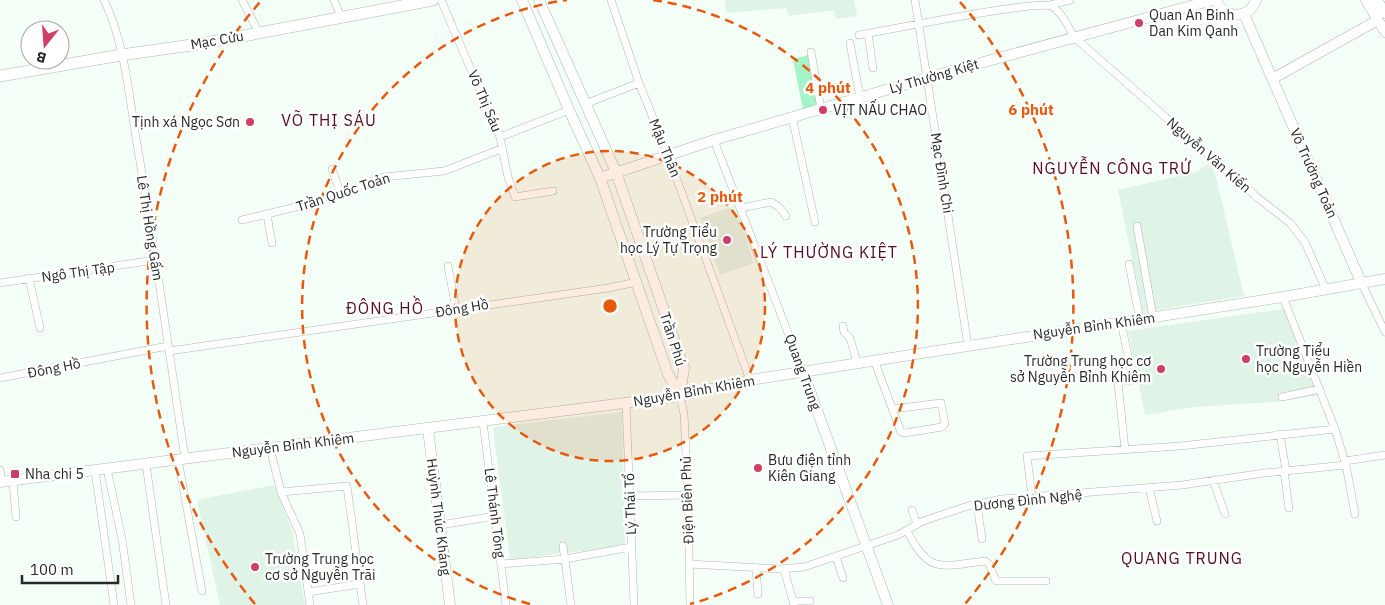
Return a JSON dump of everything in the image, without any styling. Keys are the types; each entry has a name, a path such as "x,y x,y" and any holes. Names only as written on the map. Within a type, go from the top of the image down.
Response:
{"main road":[{"name":"Mạc Cửu","path":"0,76 258,33 433,0"},
{"name":"Trần Phú","path":"522,0 568,110 600,178 668,374 680,396"},
{"name":"Trần Phú","path":"539,0 616,172 684,368 680,396"},
{"path":"1215,0 1224,11 1230,14 1244,14 1250,10 1256,0"},
{"name":"Lý Thường Kiệt","path":"600,178 714,140 792,117 1074,37 1215,0"},
{"path":"1366,0 1382,17"},
{"path":"1377,0 1385,32"},
{"name":"Võ Trường Toản","path":"1244,14 1362,282"},
{"path":"1272,79 1382,17"},
{"path":"568,110 586,104"},
{"path":"631,266 646,261"},
{"name":"Nguyễn Bỉnh Khiêm","path":"1,482 428,430 680,396 750,380 1283,298 1325,288 1385,279"},
{"name":"Quang Trung","path":"803,372 888,605"},
{"name":"Huỳnh Thúc Kháng","path":"428,430 450,605"}],"street":[{"name":"Lê Thị Hồng Gấm","path":"104,0 110,12 121,55 155,260 202,591"},
{"path":"242,0 258,33"},
{"path":"334,0 341,17"},
{"name":"Võ Thị Sáu","path":"441,0 500,137 501,149 515,197 553,191"},
{"name":"Mậu Thân","path":"610,0 638,83 668,155 750,380"},
{"name":"Mạc Đĩnh Chi","path":"915,0 968,346"},
{"path":"860,35 1010,3 1026,2 1050,5 1070,0"},
{"name":"Nguyễn Văn Kiến","path":"1050,5 1057,10 1074,37 1251,192 1290,223 1305,242 1325,288"},
{"path":"868,33 873,68"},
{"path":"850,43 860,98"},
{"path":"811,52 821,109"},
{"path":"586,104 638,83"},
{"path":"500,137 568,110"},
{"path":"792,117 815,222"},
{"name":"Quang Trung","path":"714,140 803,372"},
{"name":"Trần Quốc Toản","path":"242,220 308,204 384,177 444,171 501,149"},
{"path":"332,169 340,192"},
{"path":"740,208 771,202 780,207 786,216"},
{"path":"267,215 272,243"},
{"path":"1136,226 1153,318"},
{"name":"Ngô Thị Tập","path":"0,283 155,260"},
{"path":"1129,264 1140,320"},
{"path":"448,266 456,309"},
{"path":"29,278 40,328"},
{"name":"Đông Hồ","path":"0,378 168,349 608,288 637,282"},
{"name":"Võ Trường Toản","path":"1362,282 1385,332"},
{"path":"1283,298 1335,429 1346,463 1355,514"},
{"path":"1121,322 1133,380 1118,382 1125,450"},
{"path":"843,326 844,332 850,338 857,363"},
{"path":"874,360 899,430 903,433 942,427 945,424 941,403 893,409"},
{"path":"1282,397 1320,389"},
{"name":"Điện Biên Phủ","path":"680,396 684,414 688,495 690,605"},
{"name":"Lý Thái Tổ","path":"626,403 634,605"},
{"name":"Lê Thánh Tông","path":"483,422 506,605"},
{"path":"1032,497 1027,456 1180,446 1335,429"},
{"path":"1280,434 1289,508"},
{"path":"270,448 281,492 300,534 310,605"},
{"name":"Dương Đình Nghệ","path":"689,564 784,569 804,567 866,547 949,511 977,504 1032,497 1149,488 1346,463 1385,455"},
{"path":"146,464 166,605"},
{"path":"107,469 122,540 131,605"},
{"path":"0,470 1,482"},
{"path":"95,470 114,605"},
{"path":"1213,480 1225,514"},
{"path":"13,481 16,517"},
{"path":"281,492 346,486 363,605"},
{"path":"1149,488 1157,521"},
{"path":"630,496 688,495"},
{"path":"977,504 982,539"},
{"path":"912,510 917,524"},
{"path":"440,525 496,516"},
{"path":"907,530 922,557 937,565 985,562 989,564 996,581 1046,581"},
{"path":"564,546 571,605"},
{"path":"501,564 565,560 631,547"},
{"path":"836,557 843,578"},
{"path":"756,568 758,594"},
{"path":"784,569 793,603 810,601"},
{"path":"308,592 360,584"}],"shaded area":[{"path":"725,0 854,0 857,16 836,19 834,10 789,16 786,8 726,13"},
{"path":"1210,163 1215,173 1244,296 1143,312 1118,190 1196,172"},
{"name":"Trường Tiểu học Lý Tự Trọng","path":"735,206 754,263 720,275 700,218"},
{"name":"Trường Tiểu học Nguyễn Hiền","path":"1289,308 1320,395 1273,402 1193,407 1145,415 1128,331"},
{"path":"622,412 625,542 623,546 510,560 493,427"},
{"name":"Trường Trung học cơ sở Nguyễn Trãi","path":"274,485 292,530 305,605 220,605 197,500"}],"green space":[{"path":"809,55 817,104 803,109 793,59"}],"place":[{"name":"Quan An Binh Dan Kim Qanh","path":"1139,23"},
{"name":"VỊT NẤU CHAO","path":"823,110"},
{"name":"Tịnh xá Ngọc Sơn","path":"250,122"},
{"name":"Trường Tiểu học Lý Tự Trọng","path":"727,240"},
{"name":"Trường Tiểu học Nguyễn Hiền","path":"1246,359"},
{"name":"Trường Trung học cơ sở Nguyễn Bỉnh Khiêm","path":"1161,369"},
{"name":"Bưu điện tỉnh Kiên Giang","path":"758,468"},
{"name":"Nha chi 5","path":"15,474"},
{"name":"Trường Trung học cơ sở Nguyễn Trãi","path":"255,567"}],"district":[{"name":"VÕ THỊ SÁU","path":"329,120"},
{"name":"NGUYỄN CÔNG TRỨ","path":"1112,168"},
{"name":"LÝ THƯỜNG KIỆT","path":"829,252"},
{"name":"ĐÔNG HỒ","path":"385,308"},
{"name":"QUANG TRUNG","path":"1182,558"}]}
